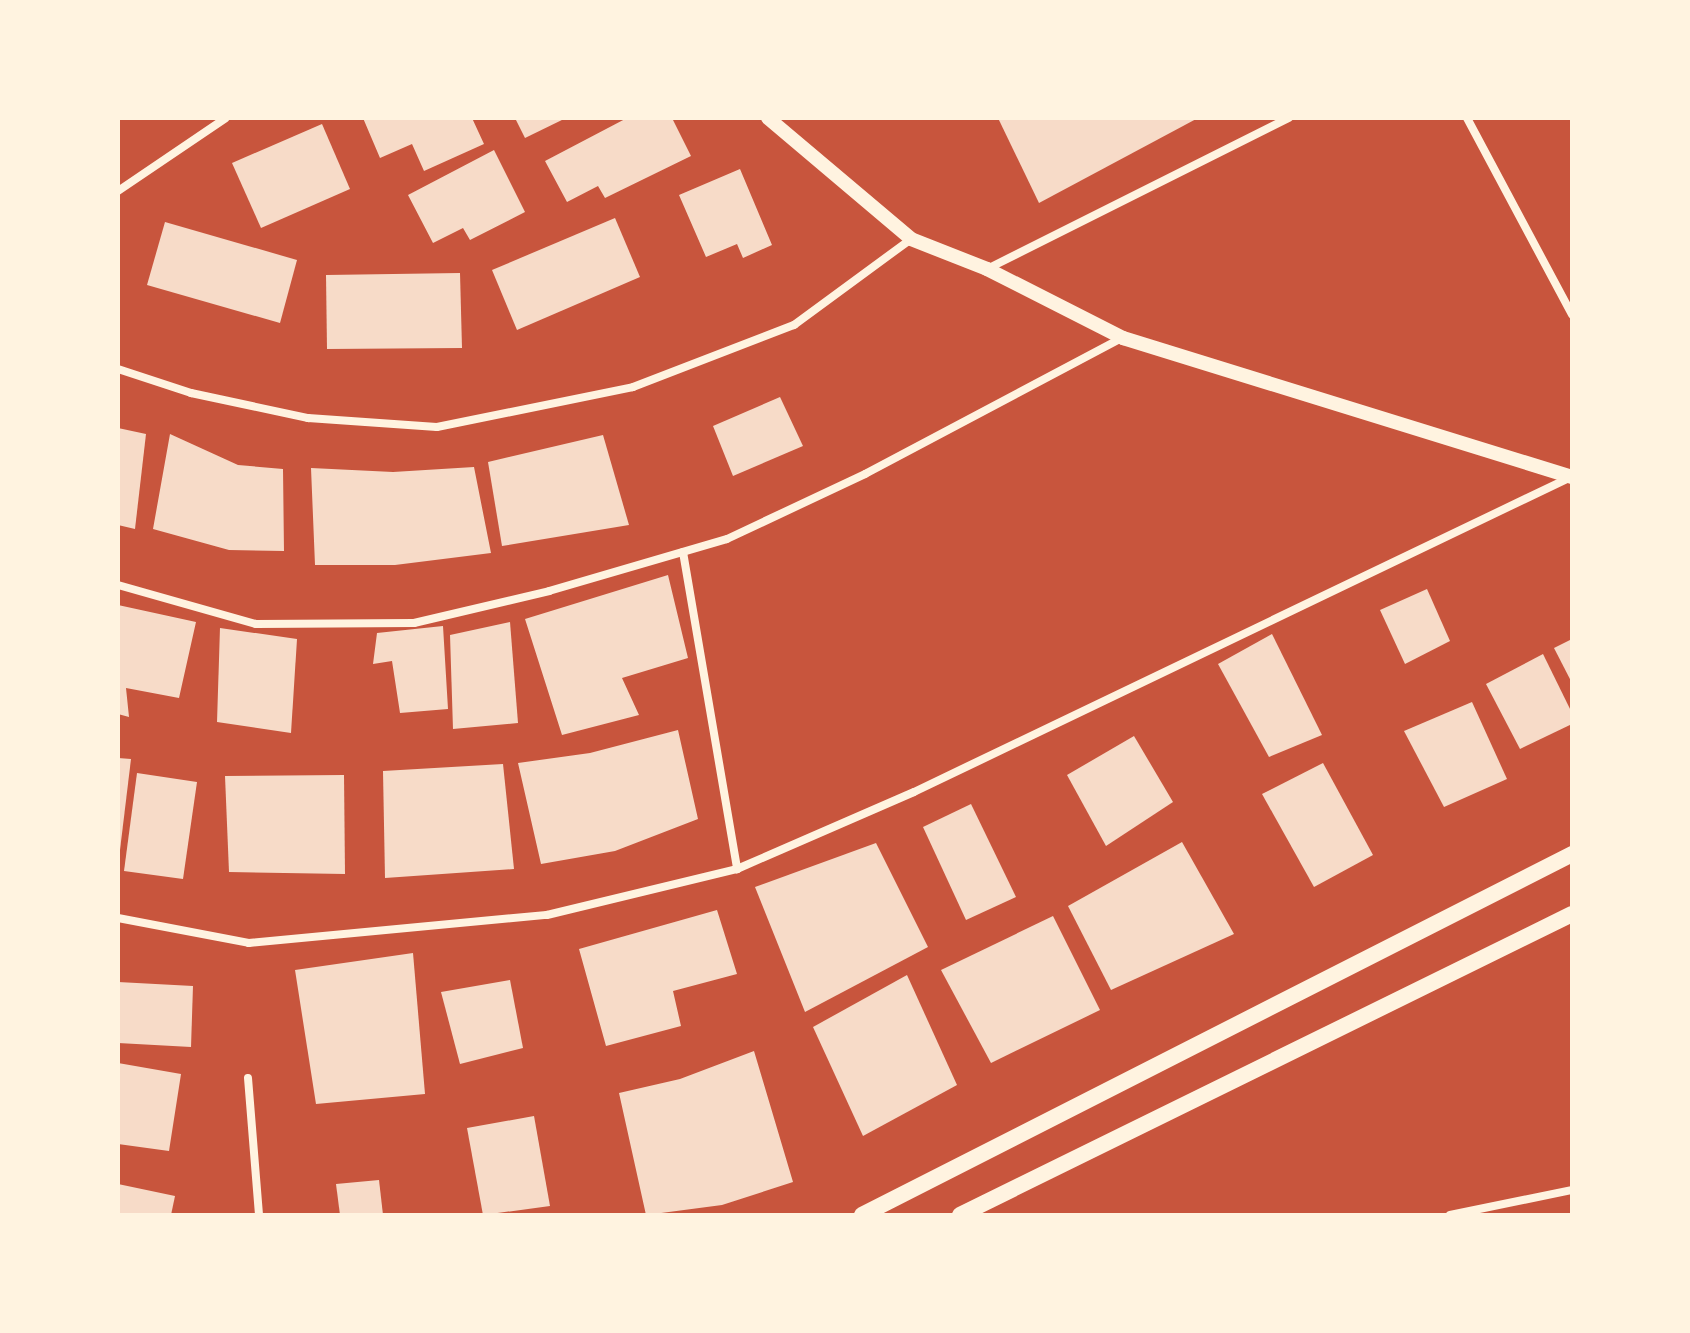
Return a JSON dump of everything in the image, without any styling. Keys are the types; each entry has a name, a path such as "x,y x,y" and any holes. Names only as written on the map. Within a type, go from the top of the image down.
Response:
{"main road":[{"path":"862,1215 1572,854"},
{"path":"960,1215 1572,914"}],"street":[{"path":"118,191 226,118"},
{"path":"768,118 911,239 987,269 1123,338 1572,477"},
{"path":"987,269 1289,118"},
{"path":"1467,118 1572,315"},
{"path":"118,369 191,393 308,418 437,427 633,387 794,325 911,239"},
{"path":"118,585 256,624 414,623 727,539 865,474 1123,338"},
{"path":"118,918 249,943 547,915 737,869 914,792 1572,477"},
{"path":"683,552 737,869"},
{"path":"248,1078 259,1215"},
{"path":"1450,1215 1572,1190"}],"building":[{"path":"363,118 472,118 484,144 424,171 412,144 380,158"},
{"path":"515,118 566,118 525,138"},
{"path":"627,118 672,118 691,156 605,198 598,186 567,202 545,161"},
{"path":"998,118 1198,118 1039,203"},
{"path":"322,124 350,189 261,228 232,163"},
{"path":"494,150 525,212 470,240 463,228 433,243 408,195"},
{"path":"740,169 772,245 743,258 737,244 706,257 679,195"},
{"path":"615,218 640,277 517,330 492,270"},
{"path":"165,222 297,260 280,323 147,285"},
{"path":"460,273 462,348 327,349 326,275"},
{"path":"780,397 803,446 733,476 713,426"},
{"path":"118,428 146,434 135,529 118,525"},
{"path":"170,434 238,465 283,469 284,551 229,550 153,529"},
{"path":"603,435 629,525 502,546 488,462"},
{"path":"474,467 491,553 395,565 315,565 311,468 393,472"},
{"path":"668,575 688,658 622,678 639,715 562,735 525,619"},
{"path":"1427,589 1450,641 1405,664 1380,610"},
{"path":"118,605 196,622 179,698 126,688 129,717 118,714"},
{"path":"510,622 518,723 453,729 450,635"},
{"path":"443,626 448,709 400,713 392,661 373,664 377,633"},
{"path":"220,628 297,639 291,733 217,722"},
{"path":"1272,634 1322,735 1269,757 1218,664"},
{"path":"1572,639 1572,683 1554,648"},
{"path":"1543,654 1572,713 1572,724 1520,749 1486,684"},
{"path":"1472,702 1507,779 1444,807 1404,731"},
{"path":"678,730 698,819 615,851 541,864 518,763 590,753"},
{"path":"1134,736 1173,802 1106,846 1067,775"},
{"path":"118,758 131,759 120,850 118,850"},
{"path":"1323,763 1373,855 1314,887 1262,794"},
{"path":"503,764 514,869 385,878 383,771"},
{"path":"137,773 197,782 183,879 124,871"},
{"path":"344,775 345,874 229,872 225,776"},
{"path":"971,804 1016,897 966,920 923,827"},
{"path":"1182,842 1234,934 1111,990 1068,906"},
{"path":"876,843 928,947 805,1012 755,887"},
{"path":"717,910 737,974 673,991 681,1026 606,1046 579,949"},
{"path":"1053,916 1100,1010 991,1063 941,970"},
{"path":"413,953 425,1094 316,1104 295,970"},
{"path":"907,975 957,1085 863,1136 813,1027"},
{"path":"510,980 523,1048 460,1064 441,992"},
{"path":"118,982 193,986 191,1047 118,1043"},
{"path":"754,1051 793,1182 722,1205 646,1215 619,1093 680,1079"},
{"path":"118,1063 181,1074 169,1151 118,1144"},
{"path":"534,1116 550,1206 483,1215 467,1128"},
{"path":"379,1180 383,1215 340,1215 336,1184"},
{"path":"118,1184 175,1196 171,1215 118,1215"}]}
